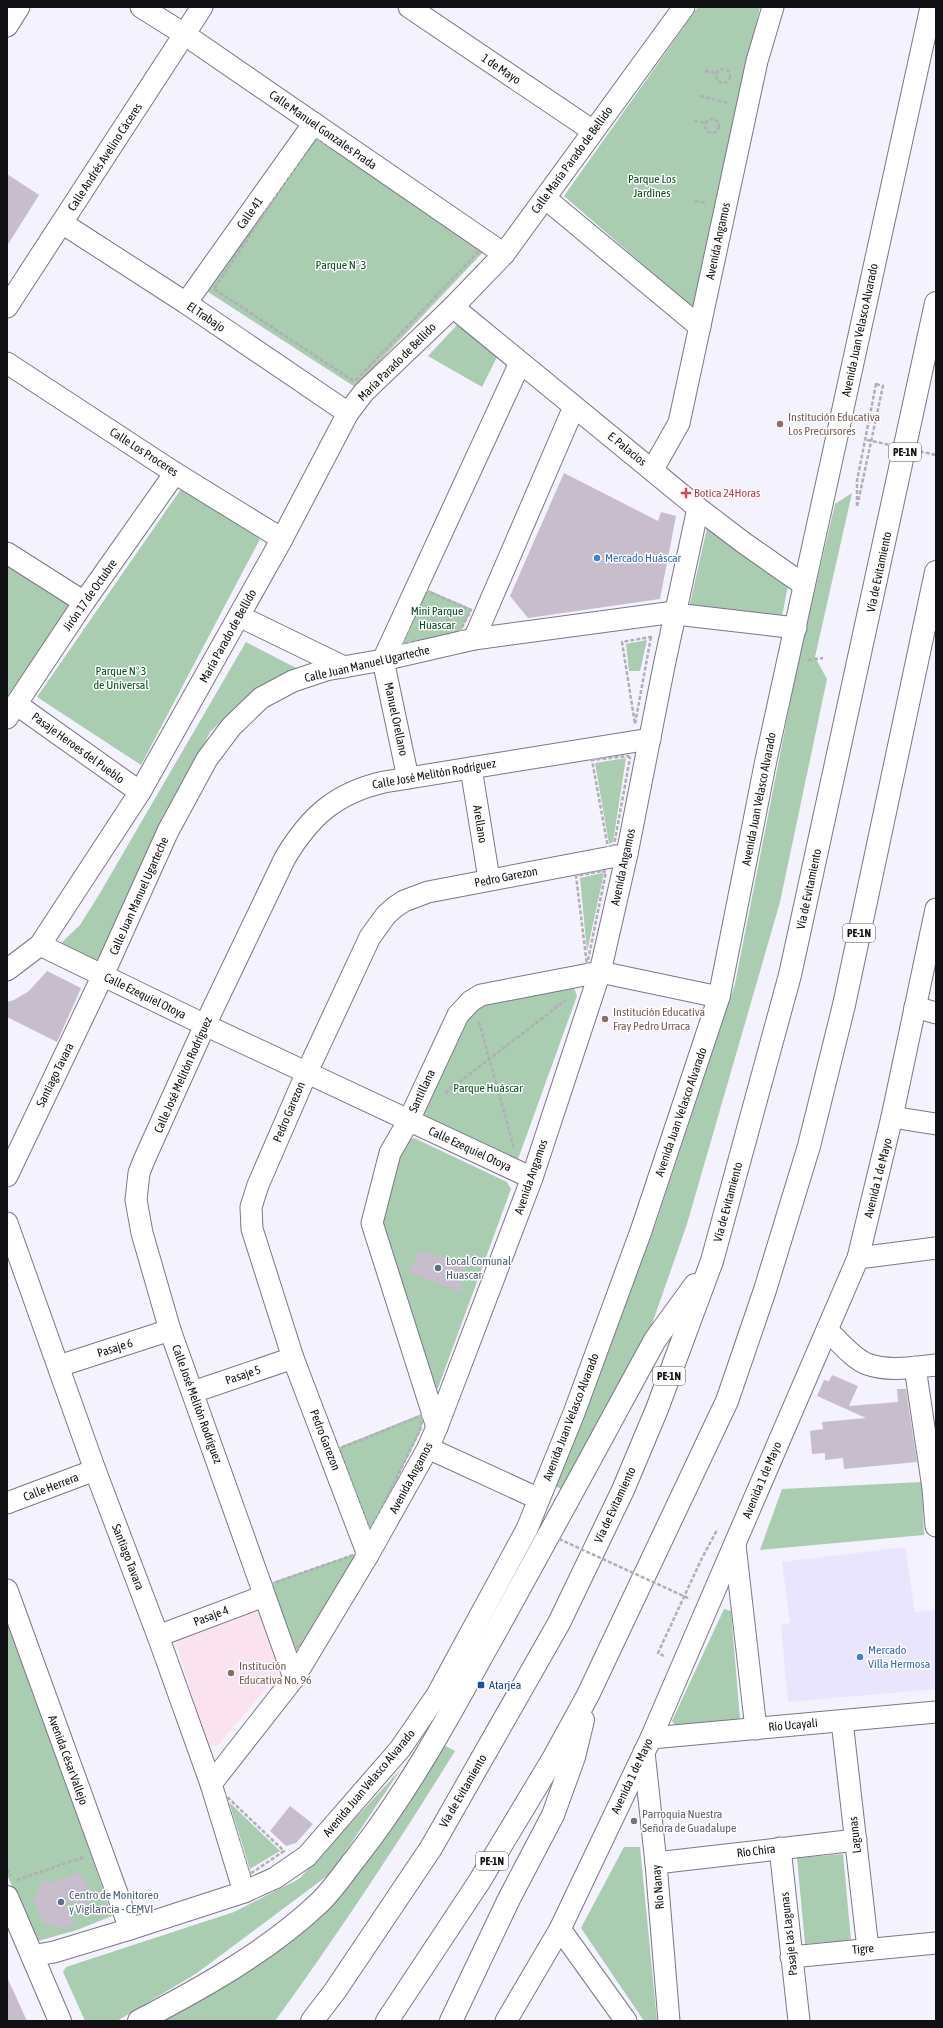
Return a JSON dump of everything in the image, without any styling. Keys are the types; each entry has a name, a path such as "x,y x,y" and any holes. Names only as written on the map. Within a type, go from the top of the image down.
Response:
{"main road":[{"name":"Vía de Evitamiento","path":"312,2021 335,1992 431,1848 559,1623 623,1490 657,1409 712,1261 790,975 936,303"},
{"name":"PE-1N","path":"387,2021 483,1876 553,1758 588,1695 727,1401 765,1290 809,1146 844,1005 936,572"},
{"path":"140,2021 180,2000 238,1964 293,1926 320,1902 375,1834 404,1792 455,1705 655,1340 712,1261"},
{"path":"451,2021 509,1898 553,1815 574,1757 588,1695"},
{"path":"10,1889 13,1928 32,1956 60,2021"}],"street":[{"path":"7,26 19,7"},
{"name":"Calle Manuel Gonzales Prada","path":"141,7 184,34 504,254"},
{"name":"Calle Andrés Avelino Cáceres","path":"7,307 202,7"},
{"name":"1 de Mayo","path":"409,7 593,131"},
{"name":"Calle María Parado de Bellido","path":"453,307 504,254 684,7"},
{"name":"Avenida Angamos","path":"653,469 678,423 757,61 773,7"},
{"name":"Avenida Juan Velasco Alvarado","path":"32,1956 54,1952 130,1930 244,1892 275,1878 307,1856 400,1749 437,1695 527,1529 574,1413 641,1231 719,997 766,760 931,7"},
{"name":"Calle 41","path":"186,303 314,123"},
{"path":"545,198 700,327"},
{"name":"El Trabajo","path":"62,223 186,303 348,413"},
{"name":"E. Palacios","path":"453,307 574,407 653,469 698,508 744,543 804,585"},
{"name":"María Parado de Bellido","path":"7,970 40,945 140,792 282,539 348,413 364,392 453,307"},
{"name":"Calle Los Proceres","path":"7,363 175,473 282,539"},
{"path":"383,660 520,363"},
{"path":"474,639 574,407"},
{"name":"Jirón 17 de Octubre","path":"12,711 84,602 175,473"},
{"name":"Avenida Angamos","path":"217,1788 294,1678 362,1554 428,1448 532,1178 593,969 642,731 676,614 698,508"},
{"path":"7,553 84,602"},
{"name":"Calle Juan Manuel Ugarteche","path":"104,975 168,831 207,759 231,727 256,703 276,689 293,681 344,667 383,660 474,639 667,613 796,628"},
{"path":"239,616 344,667"},
{"name":"Manuel Orellano","path":"383,660 408,778"},
{"name":"Pasaje Heroes del Pueblo","path":"12,711 140,792"},
{"name":"Calle José Melitón Rodríguez","path":"294,1678 170,1330 138,1217 137,1186 144,1160 205,1025 285,858 307,825 329,805 366,786 471,768 642,731"},
{"name":"Arellano","path":"471,768 489,879"},
{"name":"Pedro Garezon","path":"362,1554 293,1358 252,1229 251,1206 258,1185 307,1072 370,937 386,915 404,901 428,892 618,851"},
{"name":"Avenida 1 de Mayo","path":"506,2021 560,1929 647,1745 858,1258 892,1117 936,909"},
{"name":"Calle Ezequiel Otoya","path":"40,945 205,1025 532,1178"},
{"name":"Santillana","path":"437,1427 372,1222 390,1153 409,1120 458,1015 471,1001 481,995 593,969 719,997"},
{"name":"Santiago Tavara","path":"7,1176 104,975"},
{"path":"915,1008 936,1013"},
{"path":"892,1117 936,1124"},
{"name":"Santiago Tavara","path":"7,1223 95,1470 217,1788 244,1892"},
{"path":"858,1258 936,1248"},
{"name":"Pasaje 6","path":"59,1366 170,1330"},
{"path":"827,1330 855,1356 867,1364 880,1367 915,1367 936,1365"},
{"name":"Pasaje 5","path":"193,1392 293,1358"},
{"path":"915,1367 934,1487 936,1526"},
{"path":"428,1448 539,1499"},
{"name":"Calle Herrera","path":"7,1503 95,1470"},
{"path":"735,1543 756,1729"},
{"name":"Avenida César Vallejo","path":"7,1590 130,1930"},
{"name":"Pasaje 4","path":"158,1636 264,1596"},
{"name":"Río Ucayali","path":"647,1745 756,1729 936,1712"},
{"name":"Lagunas","path":"842,1721 868,1949"},
{"name":"Río Nanay","path":"647,1745 669,2021"},
{"name":"Río Chira","path":"656,1863 856,1840"},
{"name":"Pasaje Las Lagunas","path":"780,1848 799,2021"},
{"path":"560,1929 626,2021"},
{"name":"Tigre","path":"791,1956 936,1943"}],"path":[{"path":"720,69 725,69 731,75 729,80 724,83 719,82 716,77 717,73 720,69"},
{"path":"705,71 717,73"},
{"path":"700,96 734,104"},
{"path":"709,119 716,120 718,125 717,130 713,133 708,131 705,127 706,124 709,119"},
{"path":"694,121 706,124"},
{"path":"317,138 479,238 480,250 357,379 352,380 214,289 314,139 317,138"},
{"path":"876,384 883,386 857,507 857,481 866,439 876,384"},
{"path":"866,439 936,455"},
{"path":"449,616 446,611 442,609 434,614 433,618 435,623 443,625 447,623 449,616 465,608 471,610 457,636 402,644 425,590 465,608"},
{"path":"622,642 642,731"},
{"path":"592,760 618,851"},
{"path":"602,871 606,872 593,969 576,876 602,871"},
{"path":"439,1098 568,999"},
{"path":"477,1017 514,1149"},
{"path":"423,1415 420,1430 370,1532 338,1448 423,1415"},
{"path":"559,1539 690,1599"},
{"path":"362,1554 303,1649 288,1645 268,1585 362,1554"},
{"path":"669,1650 666,1657 658,1653 701,1560"},
{"path":"217,1788 284,1851"},
{"path":"10,1889 88,1856"}],"shaded area":[{"name":"Mercado Villa Hermosa","path":"905,1547 915,1612 935,1610 936,1689 788,1702 781,1624 790,1623 782,1562"},
{"name":"Institución Educativa No. 96","path":"258,1607 279,1668 276,1677 217,1746 207,1744 175,1639"}],"green space":[{"name":"Parque Los Jardines","path":"698,7 760,7 693,308 564,196"},
{"name":"Parque Nº 3","path":"316,135 486,249 355,387 208,292"},
{"path":"458,324 497,357 482,387 428,356"},
{"name":"Parque Nº 3 de Universal","path":"181,489 260,539 141,765 37,697"},
{"path":"852,493 815,657 827,679 780,902 687,1224 652,1324 608,1417 565,1491 555,1486 655,1226 735,984 799,658 835,504"},
{"path":"712,527 789,581 781,621 689,608 707,528"},
{"path":"7,558 74,602 7,697"},
{"name":"Mini Parque Huascar","path":"424,588 472,609 457,638 400,645"},
{"path":"647,640 640,671 629,671 626,644"},
{"path":"246,642 300,670 257,687 210,732 97,961 60,944 80,925 100,893"},
{"path":"626,758 613,842 609,844 595,763"},
{"path":"604,873 587,952 580,878"},
{"name":"Parque Huáscar","path":"574,988 577,996 518,1159 417,1115 464,1018 475,1007 507,996"},
{"path":"414,1138 507,1182 511,1189 438,1388 433,1390 378,1212 405,1142"},
{"path":"424,1413 421,1430 370,1533 337,1448"},
{"path":"922,1482 924,1535 760,1550 782,1489"},
{"path":"357,1553 359,1560 303,1651 287,1646 267,1584"},
{"path":"724,1609 731,1611 740,1719 677,1728 672,1721"},
{"path":"7,1611 112,1916 77,1930 38,1941 7,1875"},
{"path":"442,1744 455,1751 368,1888 275,2021 159,2021 261,1961"},
{"path":"401,1769 331,1873 197,1973 117,2021 85,2021 63,1972 66,1967 234,1912 299,1879"},
{"path":"229,1802 280,1851 250,1869"},
{"path":"624,1847 640,1847 657,2021 644,2021 581,1928"},
{"path":"843,1854 851,1940 805,1944 797,1858"}],"building":[{"path":"7,174 39,195 7,246"},
{"name":"Mercado Huáscar","path":"564,473 658,521 661,512 676,516 660,599 528,618 510,596"},
{"path":"47,971 81,988 57,1042 7,1017 7,1002 14,1000 29,991"},
{"name":"Local Comunal Huascar","path":"420,1251 466,1265 460,1292 408,1272"},
{"path":"832,1375 858,1386 849,1406 898,1402 897,1389 906,1389 917,1462 844,1469 843,1458 825,1460 825,1453 812,1454 810,1431 823,1429 822,1422 866,1418 817,1396 824,1380 829,1381"},
{"path":"290,1806 313,1824 296,1843 286,1846 270,1831"},
{"name":"Centro de Monitoreo y Vigilancia - CEMVI","path":"77,1873 83,1877 91,1891 87,1904 64,1902 75,1926 56,1928 41,1921 34,1900 43,1880 54,1882"},
{"path":"7,1977 27,2021 7,2021"}],"place":[{"name":"Institución Educativa Los Precursores","path":"780,424"},
{"name":"Botica 24Horas","path":"686,493"},
{"name":"Mercado Huáscar","path":"597,558"},
{"name":"Institución Educativa Fray Pedro Urraca","path":"605,1019"},
{"name":"Local Comunal Huascar","path":"438,1268"},
{"name":"Mercado Villa Hermosa","path":"860,1657"},
{"name":"Institución Educativa No. 96","path":"231,1673"},
{"name":"Atarjea","path":"481,1685"},
{"name":"Parroquia Nuestra Señora de Guadalupe","path":"634,1821"},
{"name":"Centro de Monitoreo y Vigilancia - CEMVI","path":"61,1902"}]}
